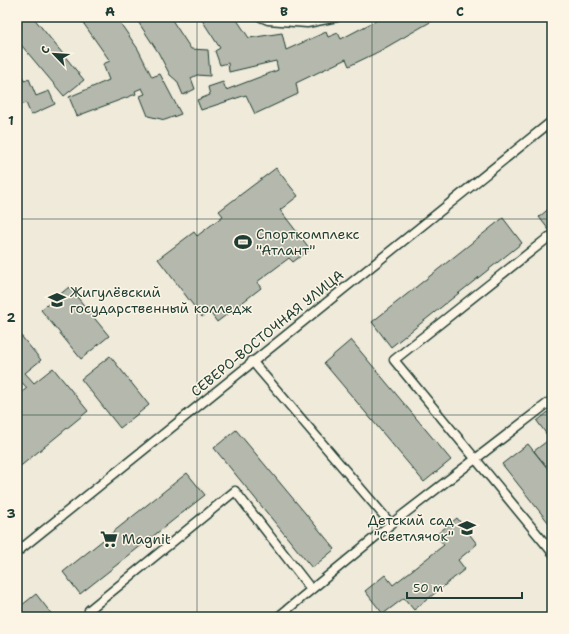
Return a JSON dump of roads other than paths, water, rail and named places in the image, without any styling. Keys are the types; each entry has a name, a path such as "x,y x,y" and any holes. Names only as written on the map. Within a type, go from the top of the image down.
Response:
{"lane":[{"path":"261,17 268,20 307,23 337,17"},
{"name":"СЕВЕРО-ВОСТОЧНАЯ УЛИЦА","path":"17,552 252,361 552,121"},
{"path":"552,241 549,237 394,360 552,552"},
{"path":"252,361 391,524"},
{"path":"278,617 391,524 552,400"},
{"path":"94,617 89,610 235,491 312,589"}],"place":[{"name":"Спорткомплекс \"Атлант\"","path":"243,242"},
{"name":"Жигулёвский государственный колледж","path":"57,300"},
{"name":"Детский сад \"Светлячок\"","path":"467,528"},
{"name":"Magnit","path":"109,539"}]}
